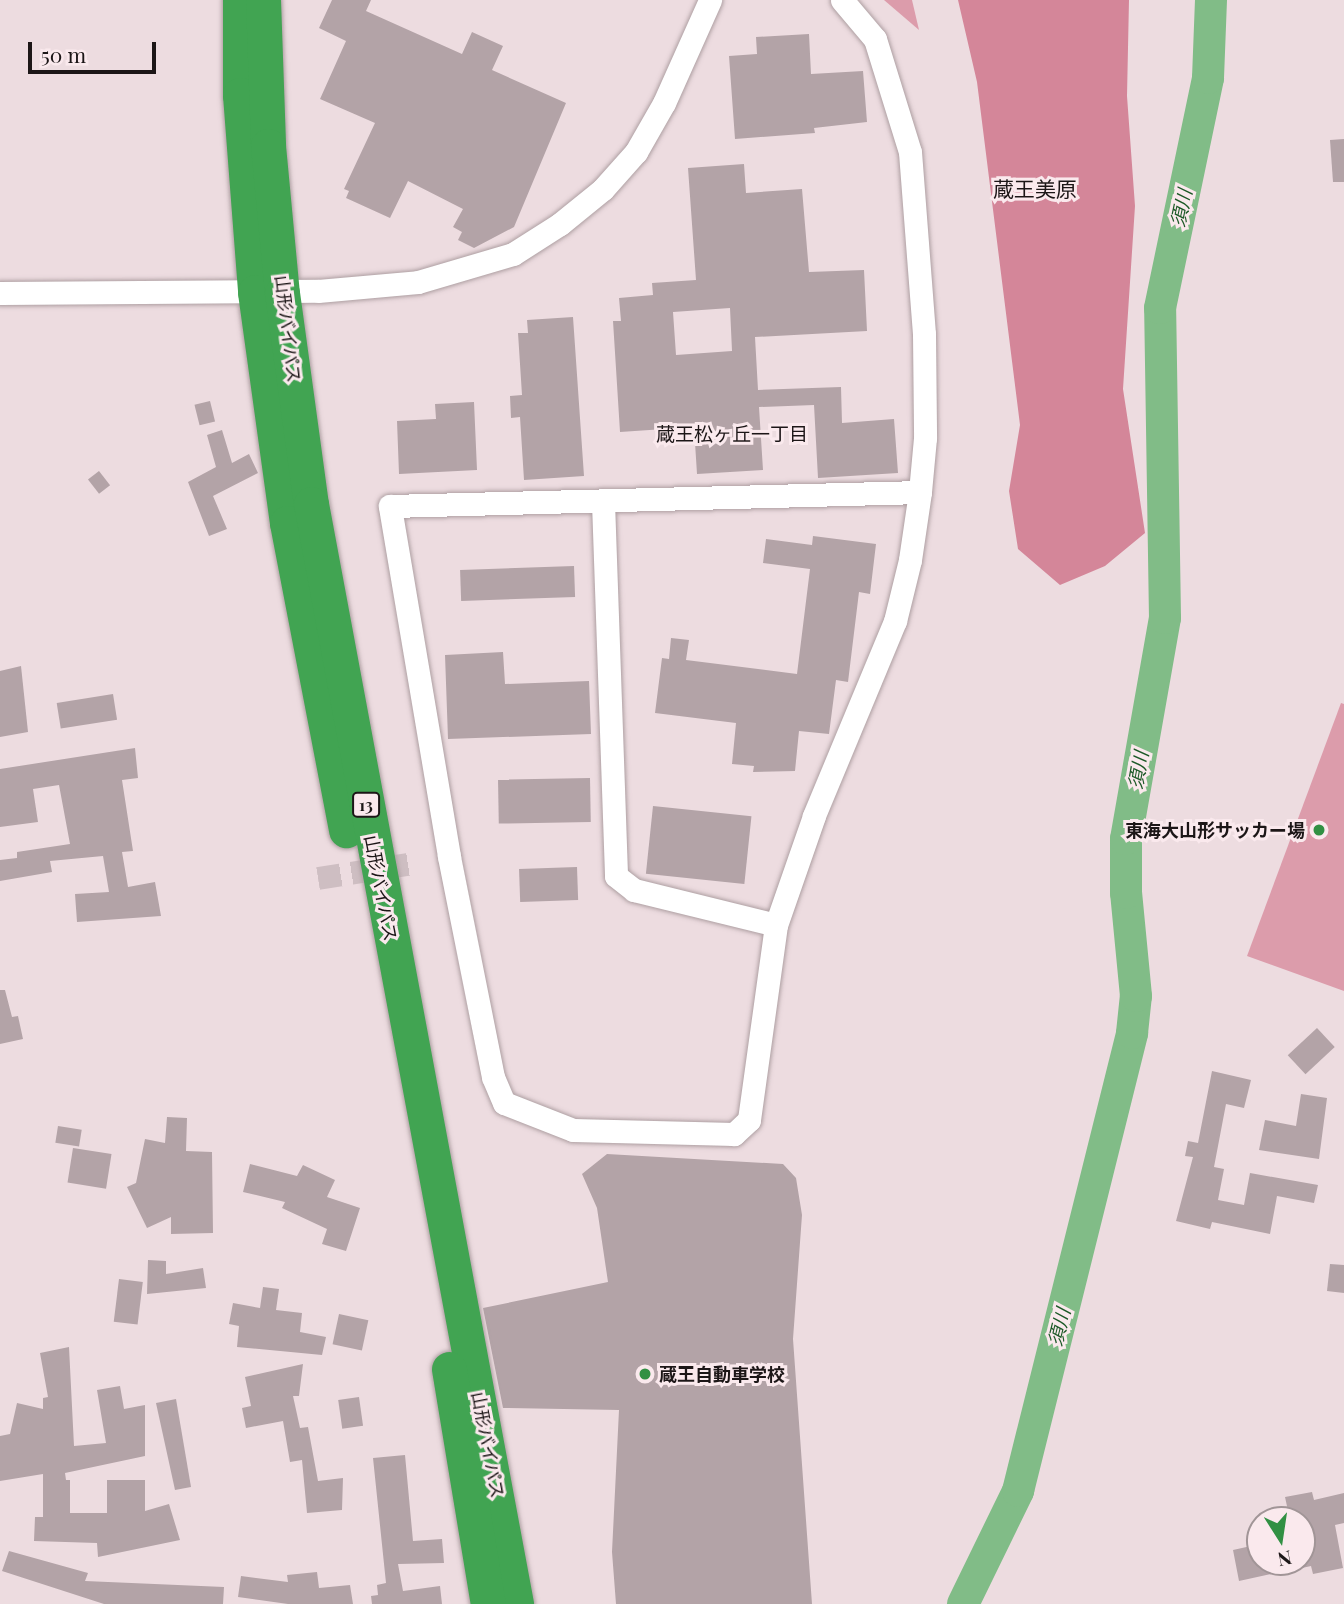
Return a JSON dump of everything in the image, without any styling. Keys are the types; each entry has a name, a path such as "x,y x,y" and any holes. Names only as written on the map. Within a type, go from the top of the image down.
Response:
{"highway":[{"name":"山形バイパス","path":"240,0 240,95 269,292 516,1604"},
{"name":"山形バイパス","path":"263,0 269,292 301,607 424,1229 488,1604"}],"street":[{"path":"0,293 269,292 418,282 470,271 513,254 560,225 603,189 636,152 664,103 710,0"},
{"path":"842,0 875,39 909,152 924,334 925,438 920,492 895,621 814,816 776,925 749,1120 734,1134 573,1130 504,1103 493,1077 449,856 390,506 920,492"},
{"path":"603,502 617,876 634,890 776,925"}],"shaded area":[{"path":"884,0 912,0 919,30"},
{"path":"958,0 1129,0 1127,96 1135,206 1123,389 1145,533 1105,566 1060,585 1018,549 1009,491 1020,425 977,82"},
{"name":"東海大山形サッカー場","path":"1341,703 1344,704 1344,991 1247,956"}],"building":[{"path":"332,0 371,0 366,11 462,54 472,32 503,46 492,70 566,103 514,227 474,248 458,240 462,232 453,227 463,209 408,181 390,218 346,198 349,191 344,189 375,123 320,99 346,41 319,28"},
{"path":"809,34 811,74 863,71 867,122 814,128 815,133 735,139 729,56 757,54 756,37"},
{"path":"1344,139 1344,182 1333,182 1330,140"},
{"path":"744,164 746,193 802,189 809,272 864,270 867,331 755,337 758,390 841,387 842,423 894,419 898,473 818,478 814,405 759,407 763,470 697,474 694,427 620,432 613,321 621,321 619,298 653,295 652,283 696,280 688,168","holes":["730,308 732,351 676,355 673,312"]},
{"path":"573,317 584,476 524,480 520,417 511,418 510,396 522,395 518,333 528,333 527,320"},
{"path":"210,401 215,421 200,425 194,405"},
{"path":"474,402 477,470 399,474 397,421 436,419 435,404"},
{"path":"222,430 232,463 249,454 258,473 213,496 227,529 209,536 188,482 216,467 207,435"},
{"path":"99,471 110,485 99,494 88,480"},
{"path":"813,536 876,544 870,594 859,592 848,682 836,680 829,734 799,731 795,771 753,772 754,766 732,764 736,723 655,713 662,658 669,659 671,638 689,640 686,660 797,674 810,569 763,563 766,539 812,545"},
{"path":"574,566 575,597 461,601 460,570"},
{"path":"503,652 505,684 589,681 591,734 448,739 445,655"},
{"path":"21,666 28,732 0,737 0,671"},
{"path":"113,694 117,720 61,729 57,703"},
{"path":"135,748 138,778 122,780 133,851 122,852 128,887 155,882 161,916 77,922 75,894 109,892 103,856 50,861 52,872 0,881 0,860 17,858 17,852 70,844 59,785 33,789 38,822 0,827 0,769"},
{"path":"590,778 591,822 499,824 498,780"},
{"path":"653,806 751,816 744,884 646,874"},
{"path":"577,867 578,900 520,902 519,869"},
{"path":"0,990 5,990 12,1017 18,1016 23,1039 0,1044"},
{"path":"1317,1028 1335,1047 1305,1074 1288,1055"},
{"path":"1212,1071 1251,1080 1244,1108 1226,1104 1214,1167 1224,1169 1218,1200 1244,1205 1250,1173 1318,1185 1314,1203 1277,1196 1270,1234 1212,1222 1210,1229 1176,1221 1193,1157 1185,1156 1188,1141 1198,1143"},
{"path":"1301,1094 1327,1098 1319,1159 1259,1150 1265,1120 1296,1126"},
{"path":"167,1117 187,1118 186,1151 212,1152 213,1233 171,1234 171,1217 147,1228 127,1187 136,1183 145,1139 165,1143"},
{"path":"58,1126 82,1130 79,1147 55,1143"},
{"path":"73,1148 112,1154 106,1189 68,1183"},
{"name":"蔵王自動車学校","path":"607,1154 783,1164 796,1178 802,1215 793,1339 812,1604 616,1604 612,1552 619,1410 503,1408 483,1308 608,1282 597,1208 582,1174"},
{"path":"250,1164 297,1176 303,1165 335,1180 327,1197 360,1208 346,1251 322,1244 327,1229 282,1208 285,1202 243,1192"},
{"path":"148,1260 166,1261 166,1274 203,1268 206,1288 147,1294"},
{"path":"1330,1264 1344,1265 1344,1293 1327,1291"},
{"path":"119,1279 143,1282 138,1325 114,1322"},
{"path":"263,1287 279,1289 276,1310 302,1313 300,1332 326,1337 322,1355 237,1347 239,1326 229,1324 233,1303 260,1308"},
{"path":"339,1314 368,1320 362,1351 333,1344"},
{"path":"69,1347 74,1446 106,1443 97,1390 120,1386 124,1409 145,1405 145,1456 65,1473 66,1480 70,1480 70,1513 107,1513 107,1480 145,1480 145,1511 169,1504 180,1540 98,1557 97,1543 34,1541 35,1517 43,1517 43,1474 0,1481 0,1436 10,1434 17,1403 43,1409 43,1398 48,1397 40,1353"},
{"path":"303,1364 299,1396 293,1396 300,1428 308,1427 318,1481 343,1478 342,1510 307,1513 302,1460 290,1462 283,1421 246,1428 242,1408 251,1406 245,1377"},
{"path":"359,1397 363,1426 342,1429 338,1400"},
{"path":"176,1399 191,1487 175,1490 156,1403"},
{"path":"405,1455 413,1541 442,1539 444,1563 398,1564 403,1591 440,1586 442,1604 372,1604 371,1596 378,1595 377,1585 386,1583 373,1458"},
{"path":"1312,1492 1314,1500 1344,1493 1344,1523 1335,1525 1343,1568 1316,1573 1316,1506 1287,1506 1285,1497"},
{"path":"1246,1547 1246,1576 1262,1576 1239,1581 1233,1550"},
{"path":"9,1551 88,1573 85,1581 224,1587 223,1604 104,1604 2,1571"},
{"path":"317,1572 319,1588 350,1585 353,1604 288,1604 238,1597 241,1576 288,1582 287,1575"}],"waterway":[{"name":"須川","path":"963,1604 1018,1491 1132,1033 1136,996 1126,893 1126,839 1165,618 1160,308 1208,78 1211,0"}],"tunnel":[{"path":"318,878 414,863"}],"place":[{"name":"東海大山形サッカー場","path":"1319,830"},
{"name":"蔵王自動車学校","path":"645,1374"}],"district":[{"name":"蔵王美原","path":"1035,188"},
{"name":"蔵王松ヶ丘一丁目","path":"732,434"}]}
